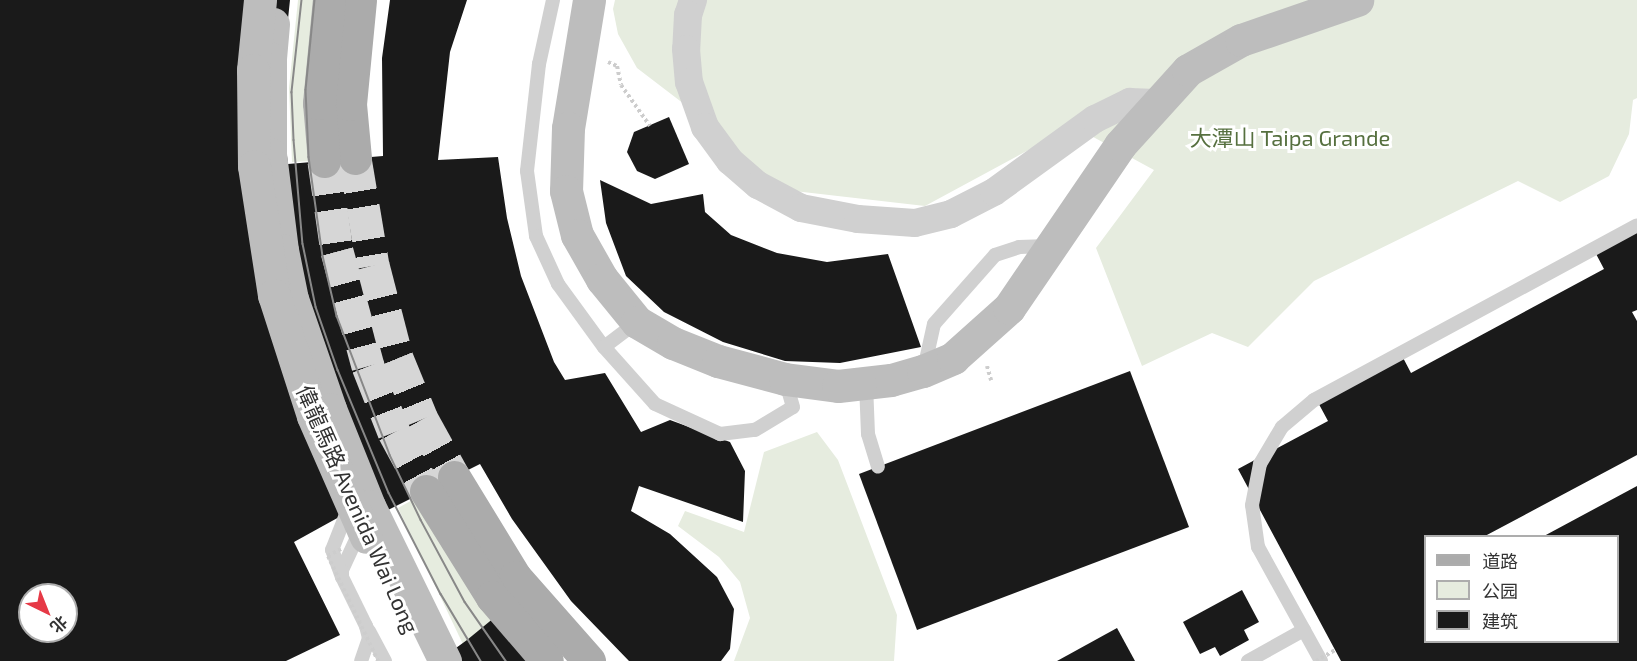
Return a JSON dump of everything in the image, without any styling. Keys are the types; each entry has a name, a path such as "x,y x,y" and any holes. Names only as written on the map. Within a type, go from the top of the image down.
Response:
{"main road":[{"path":"329,0 319,103 340,159 350,104 360,0"},
{"path":"547,661 492,597 440,484 515,577 589,661"}],"street":[{"name":"偉龍馬路 Avenida Wai Long","path":"260,0 253,70 254,166 274,295 291,356 334,467 427,661"},
{"name":"偉龍馬路 Avenida Wai Long","path":"275,0 270,58 270,142 282,250 292,299 316,371 369,506 445,661"},
{"path":"589,0 568,128 566,161 569,208 577,235 588,257 616,299 637,322 694,353 785,379 838,386 866,384 923,371 953,358 1010,308 1120,145 1188,70 1241,40 1357,0"},
{"path":"693,0 688,15 686,49 689,82 705,127 730,161 758,185 801,208 858,219 915,223 951,214 994,192 1095,119 1130,102 1156,103"}],"lane":[{"path":"554,0 539,64 527,171 537,236 558,284 604,347 655,404 720,434 755,430 793,407 785,379"},
{"path":"1321,661 1258,547 1252,505 1260,464 1282,427 1314,400 1637,225"},
{"path":"923,371 934,324 995,255 1018,246 1053,246"},
{"path":"604,347 637,322"},
{"path":"866,384 868,434 878,467"},
{"path":"357,476 354,497 332,550 342,577 385,661"},
{"path":"342,577 344,563 369,506"},
{"path":"361,661 369,638 366,626"},
{"path":"1248,661 1305,630"}],"path":[{"path":"629,96 650,126"},
{"path":"988,369 991,380"},
{"path":"343,548 328,556 378,661"},
{"path":"1316,661 1335,650"}],"green space":[{"path":"298,0 318,0 312,161 292,162 289,88"},
{"name":"大潭山 Taipa Grande","path":"615,0 1637,0 1637,98 1633,100 1629,134 1609,176 1560,202 1518,181 1314,281 1248,347 1212,333 1142,366 1096,248 1154,170 1073,126 925,206 768,188 705,120 637,68 618,34 613,9"},
{"path":"817,432 838,460 897,615 894,661 734,661 750,618 740,582 719,557 678,526 685,511 744,532 764,452"},
{"path":"416,498 526,661 471,661 398,508"}],"building":[{"path":"0,0 290,0 284,57 284,131 288,164 383,156 382,58 390,0 467,0 450,52 438,160 498,157 507,218 521,276 554,362 565,380 605,373 641,432 670,420 730,442 745,471 743,522 639,486 631,511 670,534 717,577 734,609 730,649 721,661 629,661 571,601 512,519 480,464 348,530 341,516 294,542 340,635 286,661 0,661"},
{"path":"669,117 689,164 655,179 637,171 627,152 634,132"},
{"path":"600,180 651,204 703,194 705,212 731,235 777,253 827,262 888,254 921,347 840,363 785,361 723,342 664,312 626,276 606,223"},
{"path":"1637,229 1637,310 1632,312 1637,321 1637,455 1487,535 1424,535 1424,643 1619,643 1619,535 1546,535 1637,486 1637,661 1341,661 1238,469 1328,421 1314,395 1399,350 1411,373 1604,269 1595,252"},
{"path":"1130,371 1189,527 917,630 859,474"},
{"path":"1242,590 1259,622 1244,630 1249,640 1220,656 1215,647 1200,654 1183,622"},
{"path":"506,608 547,661 438,661 467,640"},
{"path":"1117,628 1135,661 1057,661"}],"tunnel":[{"path":"355,158 373,265 397,358 422,419 454,477"},
{"path":"324,161 337,251 368,366 394,432 426,491"}],"tram line":[{"path":"302,0 292,92 294,140 303,244 316,307 338,370 389,493 441,594 481,661"},
{"path":"315,0 306,90 309,157 323,256 337,316 390,455 421,520 465,602 506,661"}]}
